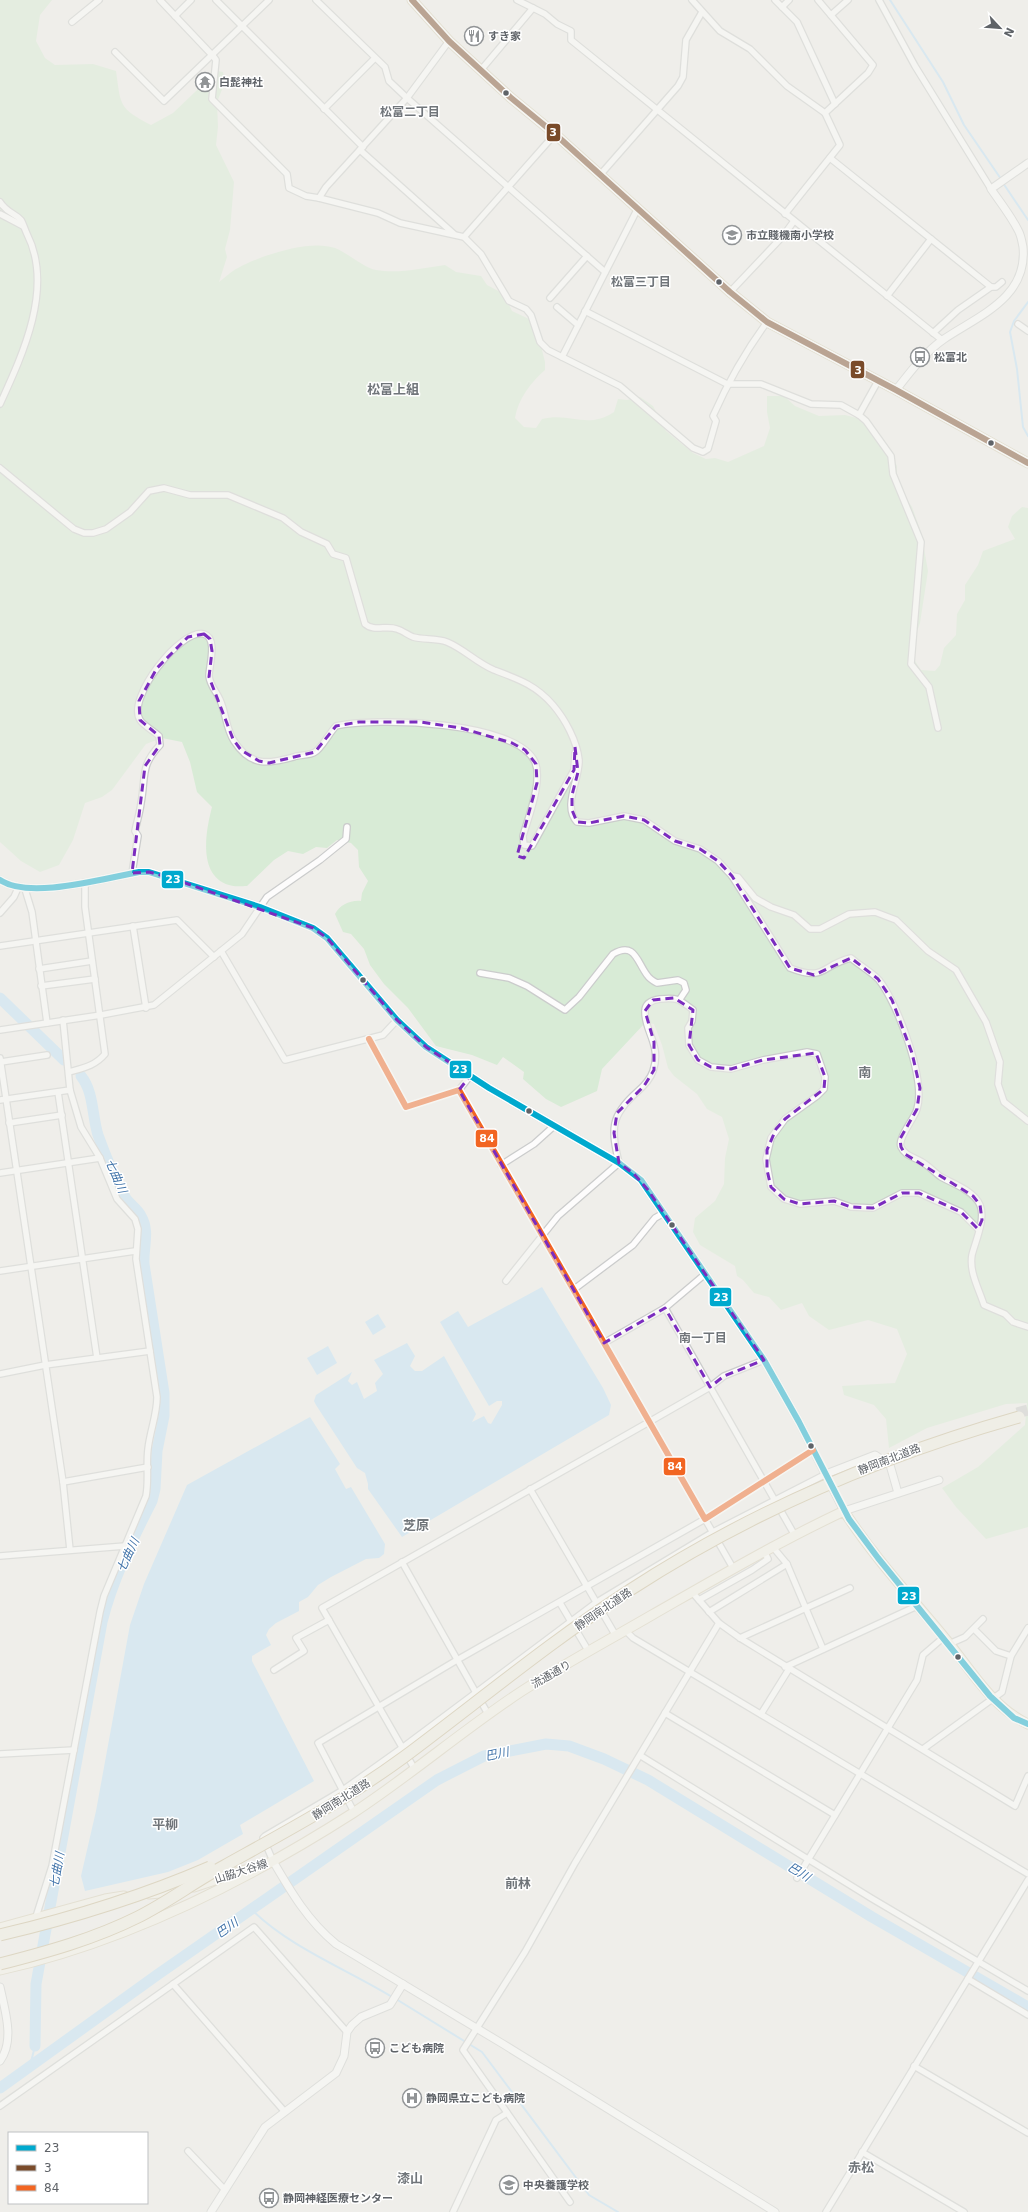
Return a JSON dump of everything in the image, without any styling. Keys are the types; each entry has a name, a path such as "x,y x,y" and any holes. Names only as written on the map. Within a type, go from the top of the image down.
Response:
{"highway":[{"name":"静岡南北道路","path":"222,1864 271,1837 360,1783 433,1731 579,1620 628,1587 709,1538 770,1506 837,1476 912,1446 1018,1415"},
{"path":"0,1935 75,1916 222,1864"},
{"path":"0,1964 45,1952 110,1930 161,1905 222,1864"}],"main road":[{"path":"412,0 449,41 510,97 556,134 730,292 767,322 896,390 1028,463"},
{"path":"844,1511 878,1558 994,1699 1014,1718 1028,1724"},
{"name":"流通通り","path":"273,1861 354,1812 524,1689 768,1548 794,1534 844,1511"},
{"name":"山脇大谷線","path":"0,1928 105,1899 184,1890 273,1861"},
{"name":"山脇大谷線","path":"0,1970 78,1950 125,1932 198,1899 273,1861"}],"street":[{"path":"72,22 99,0"},
{"path":"160,0 214,56 216,68 212,99 287,174 289,188 306,196 378,213 400,224 464,236 481,254 509,301 526,309 531,315 540,342 548,350 620,386 685,442 704,452 708,449 716,421 713,416 727,384 748,348 767,322"},
{"path":"175,16 191,0"},
{"path":"216,0 324,109 361,149 454,234"},
{"path":"115,52 164,101 214,56 269,0"},
{"path":"316,0 385,67 389,81 407,98 605,272"},
{"path":"517,0 571,31 571,40 942,340"},
{"path":"692,0 720,31 750,49 787,86 825,113 840,145 785,214"},
{"path":"775,0 796,22 835,104"},
{"path":"782,7 789,0"},
{"path":"818,0 873,65 868,72 825,113"},
{"path":"831,15 848,0"},
{"path":"879,0 915,66 1018,231 1026,258 1024,277 1016,292 1007,300 942,340 921,359 896,390"},
{"path":"481,70 533,8"},
{"path":"600,175 657,111 684,77 686,40 702,12"},
{"path":"319,198 407,98 449,41"},
{"path":"324,109 375,58"},
{"path":"464,236 556,134"},
{"path":"830,158 991,287"},
{"path":"991,189 1028,163"},
{"path":"0,202 6,211 21,220 33,245 38,288 18,365 0,404"},
{"path":"562,357 638,208"},
{"path":"0,214 23,226"},
{"path":"730,292 783,236 794,221"},
{"path":"887,296 931,239"},
{"path":"550,298 587,256"},
{"path":"933,333 958,310 991,287 996,287 1002,282"},
{"path":"557,307 578,325"},
{"path":"585,310 727,384 761,384 811,404 841,405 859,415 866,421 891,456 893,474 921,542 911,664 929,687 938,728"},
{"path":"1018,324 1028,331"},
{"path":"859,415 878,381"},
{"path":"0,468 74,529 84,533 93,533 106,529 130,512 149,491 164,488 190,495 228,495 283,518 302,532 326,544 333,554 346,558 365,624 368,627 396,628 413,637 446,642 493,669 513,676 529,684 553,705 570,733 575,747 578,760 578,772 572,795 572,810 573,818 577,822 589,823 624,816 644,820 675,841 700,849 718,861 732,876 775,948 790,968 814,975 820,973 840,960 851,958 878,979 885,989 912,1052 920,1088 917,1109 900,1139 901,1147 905,1154 922,1161 940,1176 973,1196 980,1205 982,1220 978,1229 978,1241 972,1256 973,1273 984,1305 1005,1314 1013,1322 1028,1327"},
{"path":"132,873 138,836 135,831 141,805 145,766 149,757 160,745 159,736 140,720 138,711 139,702 157,668 188,637 196,633 204,634 210,639 212,651 209,677 212,687 220,700 233,739 241,750 259,761 269,763 315,752 336,726 359,722 420,722 461,728 502,739 525,750 536,764 537,783 523,836 524,845 527,847 532,846 574,770 575,747"},
{"path":"0,1030 146,1008 158,1002 248,928 267,897 320,860 346,839 347,827"},
{"path":"0,880 22,889 85,882 132,873 149,872 260,907 313,928 327,938 397,1020 426,1047 470,1076 619,1163 641,1180 704,1275 764,1360 826,1474 844,1511 939,1480"},
{"path":"732,876 738,878 755,898 771,907 794,915 810,929 820,929 849,914 875,912 896,920 928,950 956,970 986,1022 1000,1062 998,1084 1004,1102 1028,1121"},
{"path":"68,1072 91,1066 98,1062 105,1054 101,1015 84,907 85,882"},
{"path":"0,913 22,889"},
{"path":"22,889 32,912 47,1023"},
{"path":"0,946 177,920 214,957"},
{"path":"133,926 146,1008"},
{"path":"480,973 509,978 527,986 565,1010 579,997 613,954 619,950 629,950 634,954 647,976 657,983 678,980 684,983 686,990 680,999"},
{"path":"221,951 285,1060 383,1035 397,1020"},
{"path":"39,969 92,961"},
{"path":"42,986 95,979"},
{"path":"619,1163 614,1133 617,1114 623,1105 644,1086 654,1070 656,1054 645,1011 647,1005 653,1000 674,998 680,999 693,1010 692,1021 688,1028 691,1052 698,1060 710,1067 730,1069 763,1060 807,1052 817,1054 822,1064 825,1077 824,1089 817,1096 785,1119 776,1129 767,1150 767,1170 771,1187 784,1199 800,1204 834,1201 851,1207 873,1208 902,1193 920,1193 961,1212 978,1229"},
{"path":"37,1919 52,1866 100,1612 104,1596 146,1496 149,1481 148,1450 157,1412 157,1397 135,1251 138,1238 135,1219 116,1199 100,1158 82,1127 70,1090 63,1020"},
{"path":"369,1039 406,1107 460,1090 470,1076"},
{"path":"0,1062 47,1055"},
{"path":"0,1058 3,1100 9,1123 17,1170 30,1267 63,1482 70,1550"},
{"path":"3,1100 70,1090"},
{"path":"460,1090 501,1165 543,1235 733,1568"},
{"path":"58,1092 97,1358"},
{"path":"9,1123 62,1115"},
{"path":"501,1165 534,1144 554,1126"},
{"path":"0,1173 100,1158"},
{"path":"506,1281 564,1210 619,1163"},
{"path":"573,1290 633,1245 655,1218 664,1213"},
{"path":"0,1271 135,1251"},
{"path":"604,1343 665,1308 704,1275"},
{"path":"665,1308 794,1534"},
{"path":"0,1374 45,1365 150,1352"},
{"path":"414,1768 378,1708 322,1608 710,1387 724,1376 764,1360"},
{"path":"354,1812 318,1744 457,1660 560,1603 705,1518 813,1450"},
{"path":"775,2212 330,1939 306,1915 293,1896 273,1861 263,1838 343,1790 402,1748 597,1602 713,1532 826,1474 868,1456 875,1455 890,1465 898,1494"},
{"path":"63,1482 148,1467"},
{"path":"530,1489 616,1636"},
{"path":"0,1556 125,1546"},
{"path":"768,1548 786,1564 823,1649"},
{"path":"699,1600 752,1570 768,1558 768,1548"},
{"path":"402,1562 488,1714"},
{"path":"709,1612 786,1564"},
{"path":"740,1638 850,1588"},
{"path":"692,1592 719,1623 740,1638 1015,1806 1026,1787 1028,1776"},
{"path":"560,1603 589,1652"},
{"path":"761,1714 787,1668 823,1649 917,1606"},
{"path":"274,1670 304,1652 296,1638 329,1620"},
{"path":"797,1878 887,1727 917,1680 923,1655 946,1640 965,1637 983,1620"},
{"path":"570,2202 463,2050 470,2036 525,1952 575,1863 641,1756 719,1623"},
{"path":"923,1750 1002,1692 1011,1656 1028,1628"},
{"path":"974,1629 996,1651 1011,1656"},
{"path":"625,1630 633,1638 1028,1874"},
{"path":"665,1713 835,1814"},
{"path":"0,1754 74,1750"},
{"path":"641,1756 809,1859 1028,1990"},
{"path":"826,2212 1028,1880"},
{"path":"0,2106 141,2005 254,1927 347,2032"},
{"path":"968,1979 1028,2015"},
{"path":"173,1984 285,2112"},
{"path":"211,2212 261,2132 270,2122 336,2073 344,2056 347,2032 361,2017 390,2005 403,1984"},
{"path":"0,1987 8,2027 8,2042 1,2059"},
{"path":"914,2066 1028,2133"},
{"path":"453,2212 496,2120 507,2113"},
{"path":"188,2150 224,2190"},
{"path":"862,2152 964,2212"}],"highlighted area":[{"path":"204,634 210,639 212,651 209,677 233,739 241,750 259,761 269,763 315,752 336,726 359,722 420,722 461,728 512,743 525,750 536,764 537,783 517,856 524,858 574,770 575,747 578,772 572,795 572,810 577,822 589,823 624,816 644,820 675,841 700,849 718,861 732,876 790,968 814,975 851,958 878,979 892,1000 912,1053 920,1088 917,1109 900,1139 901,1147 905,1154 973,1196 980,1205 982,1220 978,1229 961,1212 919,1193 902,1193 873,1208 851,1207 834,1201 800,1204 784,1199 771,1187 767,1170 767,1150 776,1129 785,1119 824,1089 825,1077 816,1053 763,1060 731,1069 711,1067 698,1060 689,1045 693,1010 674,998 653,1000 645,1011 654,1042 654,1070 644,1086 617,1113 614,1133 619,1163 634,1174 648,1190 764,1360 724,1376 710,1387 665,1308 604,1343 459,1090 470,1076 426,1047 397,1020 327,938 313,928 171,878 149,872 132,873 145,766 160,745 159,736 140,720 139,701 157,668 188,637"}],"green space":[{"path":"0,0 52,0 40,15 36,41 45,58 55,65 93,64 116,71 119,91 123,104 132,114 151,125 173,113 217,71 223,72 225,82 217,102 218,127 216,145 234,182 230,230 225,249 227,257 219,282 235,269 260,258 286,250 313,246 335,248 371,269 376,270 402,271 445,265 456,272 481,276 487,285 504,294 512,311 529,319 536,326 545,362 545,370 530,385 519,404 515,418 524,427 536,428 542,419 552,417 595,420 614,412 618,399 627,400 640,397 653,406 666,431 693,453 706,459 715,458 728,462 764,446 770,428 767,412 767,396 784,396 795,406 819,416 845,415 857,418 884,440 897,466 897,485 912,507 921,532 928,571 920,623 915,637 913,658 921,670 935,671 940,665 944,648 956,635 957,614 965,600 965,585 978,565 983,551 1015,539 1008,527 1012,516 1022,507 1028,508 1028,1527 986,1539 956,1507 942,1488 978,1467 1025,1425 1027,1403 1006,1404 927,1428 889,1448 886,1419 874,1405 844,1395 842,1386 895,1383 907,1354 897,1329 868,1320 829,1330 809,1316 802,1303 781,1310 769,1297 754,1293 743,1280 737,1276 735,1266 700,1245 693,1232 695,1218 715,1201 724,1184 725,1158 729,1139 722,1117 707,1109 697,1094 674,1076 668,1068 662,1045 654,1024 645,1023 602,1069 597,1091 561,1107 546,1099 523,1079 524,1072 503,1057 497,1065 472,1055 436,1046 408,1008 384,984 370,965 364,949 351,934 343,932 335,914 346,904 353,901 361,901 362,893 368,881 359,867 358,850 351,843 337,840 327,848 316,847 303,854 288,851 274,860 247,886 231,886 219,880 212,872 206,851 206,839 212,807 197,792 190,762 182,742 162,738 146,744 112,790 102,797 85,803 73,840 59,865 40,872 21,861 0,842"}],"water":[{"path":"542,1287 603,1388 611,1405 609,1415 402,1537 368,1489 365,1473 357,1468 316,1405 314,1401 316,1395 352,1372 348,1381 352,1385 357,1382 364,1399 377,1391 375,1383 383,1374 374,1360 407,1343 415,1356 410,1366 415,1371 422,1371 444,1356 476,1414 472,1422 484,1416 488,1423 491,1424 502,1405 502,1401 497,1401 489,1406 440,1322 458,1311 468,1327"},
{"path":"378,1314 386,1327 373,1335 365,1322"},
{"path":"328,1346 337,1363 317,1375 307,1358"},
{"path":"310,1417 340,1464 335,1469 346,1489 351,1487 385,1544 384,1554 379,1558 366,1559 318,1585 308,1597 299,1602 299,1611 276,1623 269,1629 266,1635 271,1645 252,1656 252,1661 314,1781 240,1825 243,1834 198,1860 168,1872 85,1891 81,1876 96,1811 130,1625 144,1584 187,1485"}],"waterway":[{"path":"890,0 943,82 964,125 1001,179"},
{"path":"1003,183 1028,220"},
{"path":"1028,302 1014,321 1010,332 1017,369 1023,427 1028,436"},
{"name":"七曲川","path":"0,998 64,1060"},
{"name":"七曲川","path":"35,2046 36,1984 102,1622 117,1575 152,1501 155,1489 157,1451 164,1416 164,1393 144,1264 146,1240 144,1222 140,1213 127,1200 110,1167 96,1128 91,1097 81,1076"},
{"name":"巴川","path":"0,2088 157,1975 437,1780 484,1756 546,1744 569,1746 604,1759 648,1780 872,1917 1028,2007"},
{"path":"252,1910 267,1923 301,1947 392,1997"},
{"path":"396,1999 482,2052 589,2195 618,2212"},
{"path":"24,2071 31,2062 35,2046"}],"tunnel":[{"path":"1017,1413 1028,1410"}],"transit line":[{"name":"3","path":"412,0 449,41 510,97 555,134 730,292 767,322 896,390 1028,463"},
{"name":"23","path":"0,880 13,886 48,888 68,886 139,872 149,872 260,907 313,928 327,938 397,1020 426,1047 489,1088 619,1163 641,1180 764,1360 799,1422 849,1519 878,1558 990,1696 1014,1718 1028,1724"},
{"name":"84","path":"369,1039 406,1107 459,1090 705,1519 813,1450"}],"place":[{"name":"すき家","path":"474,36"},
{"name":"白髭神社","path":"205,82"},
{"name":"市立賤機南小学校","path":"732,235"},
{"name":"松富北","path":"920,357"},
{"name":"こども病院","path":"375,2048"},
{"name":"静岡県立こども病院","path":"412,2098"},
{"name":"中央養護学校","path":"509,2185"},
{"name":"静岡神経医療センター","path":"269,2198"}],"district":[{"name":"松富二丁目","path":"410,112"},
{"name":"松富三丁目","path":"641,282"},
{"name":"松富上組","path":"393,389"},
{"name":"南","path":"865,1072"},
{"name":"南一丁目","path":"703,1338"},
{"name":"芝原","path":"416,1525"},
{"name":"平柳","path":"165,1824"},
{"name":"前林","path":"518,1883"},
{"name":"赤松","path":"861,2167"},
{"name":"漆山","path":"410,2178"}]}
